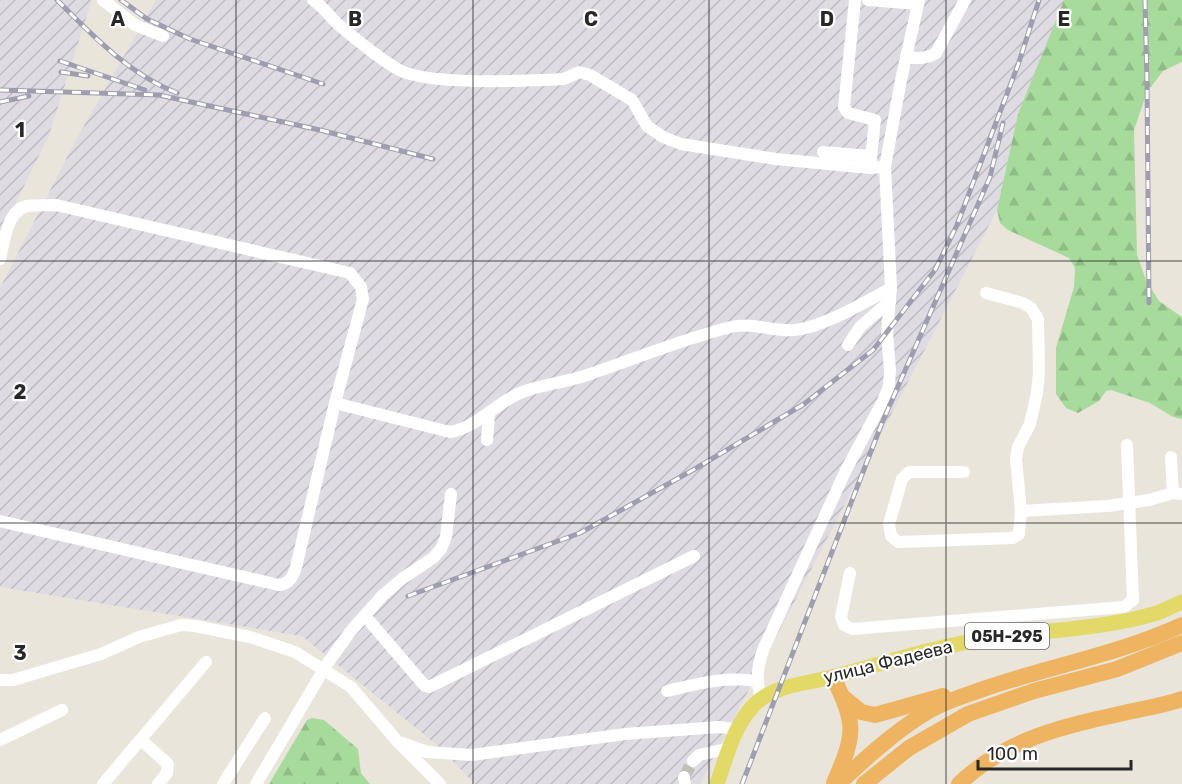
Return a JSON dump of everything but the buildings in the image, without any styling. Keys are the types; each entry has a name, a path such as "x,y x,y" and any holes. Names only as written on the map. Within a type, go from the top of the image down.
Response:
{"highway":[{"path":"836,784 869,755 928,711 1027,674 1155,638 1182,625"},
{"path":"864,784 909,748 968,714 1034,691 1117,669 1182,643"},
{"path":"833,677 844,698 852,732 849,749 836,784"},
{"path":"844,698 861,711 875,715 940,696 959,698"},
{"path":"959,784 986,761 1032,738 1064,727 1182,699"},
{"path":"872,784 880,769"}],"main road":[{"name":"улица Фадеева","path":"717,784 737,729 761,698 780,689 833,677 916,653 989,638 1108,623 1159,612 1182,602"}],"street":[{"path":"103,0 135,25 163,36"},
{"path":"313,0 339,25 401,71 430,78 478,80 564,79 581,72 626,96 636,105 639,116 647,126 663,137 681,144 776,159 871,162"},
{"path":"855,0 844,108 848,112 875,120 871,162"},
{"path":"761,698 756,681 763,650 846,470 883,401 888,386 890,370 887,333 890,294 885,167 918,2 868,0"},
{"path":"906,57 930,57 936,53 965,0"},
{"path":"823,152 885,167"},
{"path":"0,260 12,218 19,210 25,207 56,205 350,273 361,287 363,298 294,574 284,585 0,521"},
{"path":"964,472 909,472 902,479 890,524 891,536 898,542 1013,538 1019,534 1022,511 1016,459 1018,447 1030,424 1036,401 1039,372 1038,319 1023,303 986,293"},
{"path":"848,345 860,327 890,294"},
{"path":"335,403 450,432 469,425 524,391 585,376 691,339 734,327 760,326 794,330 820,323 890,294"},
{"path":"487,440 489,413"},
{"path":"850,573 841,617 844,625 852,629 1124,607 1133,600 1127,445"},
{"path":"1022,511 1108,506 1178,493 1171,457"},
{"path":"256,784 350,632 383,595 433,558 441,549 446,537 451,494"},
{"path":"365,616 425,686 429,687 694,556"},
{"path":"0,680 13,680 92,657 140,637 181,625 264,641 295,652 351,687 398,742 440,784"},
{"path":"103,784 206,662"},
{"path":"667,691 714,680 741,678 756,681"},
{"path":"0,740 62,710"},
{"path":"223,784 265,718"},
{"path":"398,742 427,752 472,755 625,734 719,727 737,729"},
{"path":"141,740 168,764 167,773 158,784"},
{"path":"693,761 699,755 730,748"}],"shaded area":[{"path":"0,0 92,0 49,135 0,235"},
{"path":"156,0 1064,0 1018,114 997,210 700,784 475,784 437,745 302,636 0,587 0,288 77,138"}],"green space":[{"path":"1064,0 1182,0 1182,62 1163,71 1147,92 1134,130 1137,255 1146,280 1159,301 1182,317 1182,419 1173,417 1150,403 1111,390 1106,391 1099,401 1078,413 1066,408 1056,394 1056,348 1074,287 1075,268 1069,258 1008,230 1000,223 997,210 1018,114"},
{"path":"312,718 324,720 358,749 361,773 370,784 269,784 307,720"}],"tunnel":[{"path":"684,777 693,761"}],"railway":[{"path":"57,0 127,65 177,93"},
{"path":"121,0 147,19 190,39 323,84"},
{"path":"408,596 580,533 804,404 873,350 935,270 957,225 1018,65 1039,0"},
{"path":"1145,0 1149,303"},
{"path":"60,61 145,90"},
{"path":"61,72 88,76"},
{"path":"0,90 159,95 320,130 433,159"},
{"path":"0,102 29,96"},
{"path":"742,784 882,423 990,177 1003,123"}]}
